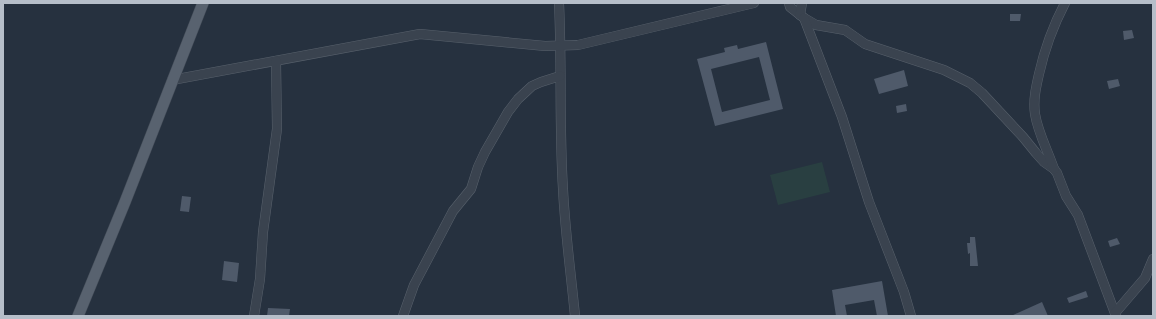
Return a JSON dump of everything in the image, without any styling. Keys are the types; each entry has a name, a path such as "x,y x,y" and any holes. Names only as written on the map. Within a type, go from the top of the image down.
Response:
{"main road":[{"path":"78,316 126,202 203,3"}],"street":[{"path":"559,3 563,189 575,316"},
{"path":"172,80 420,34 545,46 578,45 754,3"},
{"path":"789,3 790,7 802,17 816,25 845,30 866,44 944,70 970,83 997,108 1044,162 1054,169"},
{"path":"802,3 802,17 842,118 869,202 904,292 911,316"},
{"path":"1065,3 1048,40 1044,53 1034,100 1035,114 1054,169 1066,196 1078,215 1115,315"},
{"path":"254,316 260,279 263,232 277,129 276,61"},
{"path":"403,316 414,285 453,210 471,189 483,157 508,112 518,99 532,86 560,76"},
{"path":"1115,315 1145,278 1153,259"}],"green space":[{"path":"822,162 830,192 778,205 770,175"}],"building":[{"path":"1010,14 1021,14 1020,21 1010,21"},
{"path":"1132,30 1134,38 1124,40 1123,31"},
{"path":"766,42 783,109 715,126 697,59 725,52 724,48 737,45 738,49","holes":["759,57 770,100 722,112 711,69"]},
{"path":"904,70 908,86 879,94 874,79"},
{"path":"1118,79 1120,86 1109,89 1107,81"},
{"path":"906,104 907,111 897,113 896,106"},
{"path":"182,196 191,197 189,212 180,211"},
{"path":"970,237 975,237 978,266 970,266 970,253 968,254 967,243 970,243"},
{"path":"1117,238 1120,244 1110,247 1108,241"},
{"path":"224,261 239,263 237,282 222,280"},
{"path":"882,281 888,316 877,316 874,300 845,305 847,316 836,316 832,290"},
{"path":"1086,291 1088,297 1069,303 1067,298"},
{"path":"1042,302 1048,316 1011,316"},
{"path":"268,308 290,309 289,316 267,316"}]}
